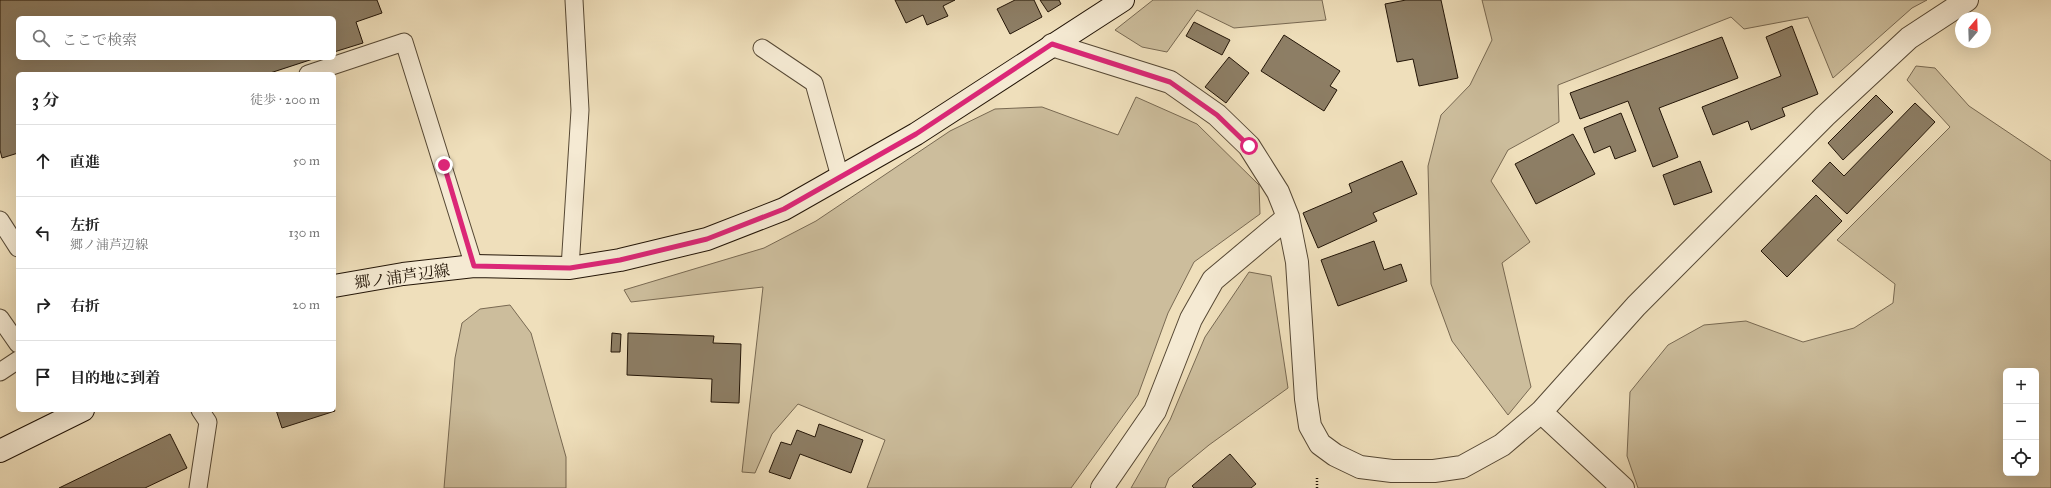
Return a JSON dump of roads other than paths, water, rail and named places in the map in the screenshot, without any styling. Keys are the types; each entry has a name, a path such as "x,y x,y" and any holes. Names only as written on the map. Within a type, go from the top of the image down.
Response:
{"street":[{"name":"郷ノ浦芦辺線","path":"336,286 403,274 474,266 570,268 620,260 707,239 784,209 916,134 1052,44 1122,0"},
{"path":"1052,44 1170,82 1217,115 1249,146 1278,192 1288,217 1297,262 1306,399 1310,426 1320,444 1335,456 1360,467 1392,471 1434,471 1462,467 1502,445 1541,412 1636,306 1824,116 1909,38 1967,0"},
{"path":"1102,488 1155,411 1191,319 1213,280 1288,217"},
{"path":"0,450 79,412"},
{"path":"1541,412 1623,488"}],"lane":[{"path":"570,268 580,110 574,0"},
{"path":"314,72 404,42 474,266"},
{"path":"762,48 814,83 840,177"},
{"path":"0,220 16,245"},
{"path":"0,318 16,341"},
{"path":"0,372 16,361"},
{"path":"198,488 208,422 201,412"}]}
